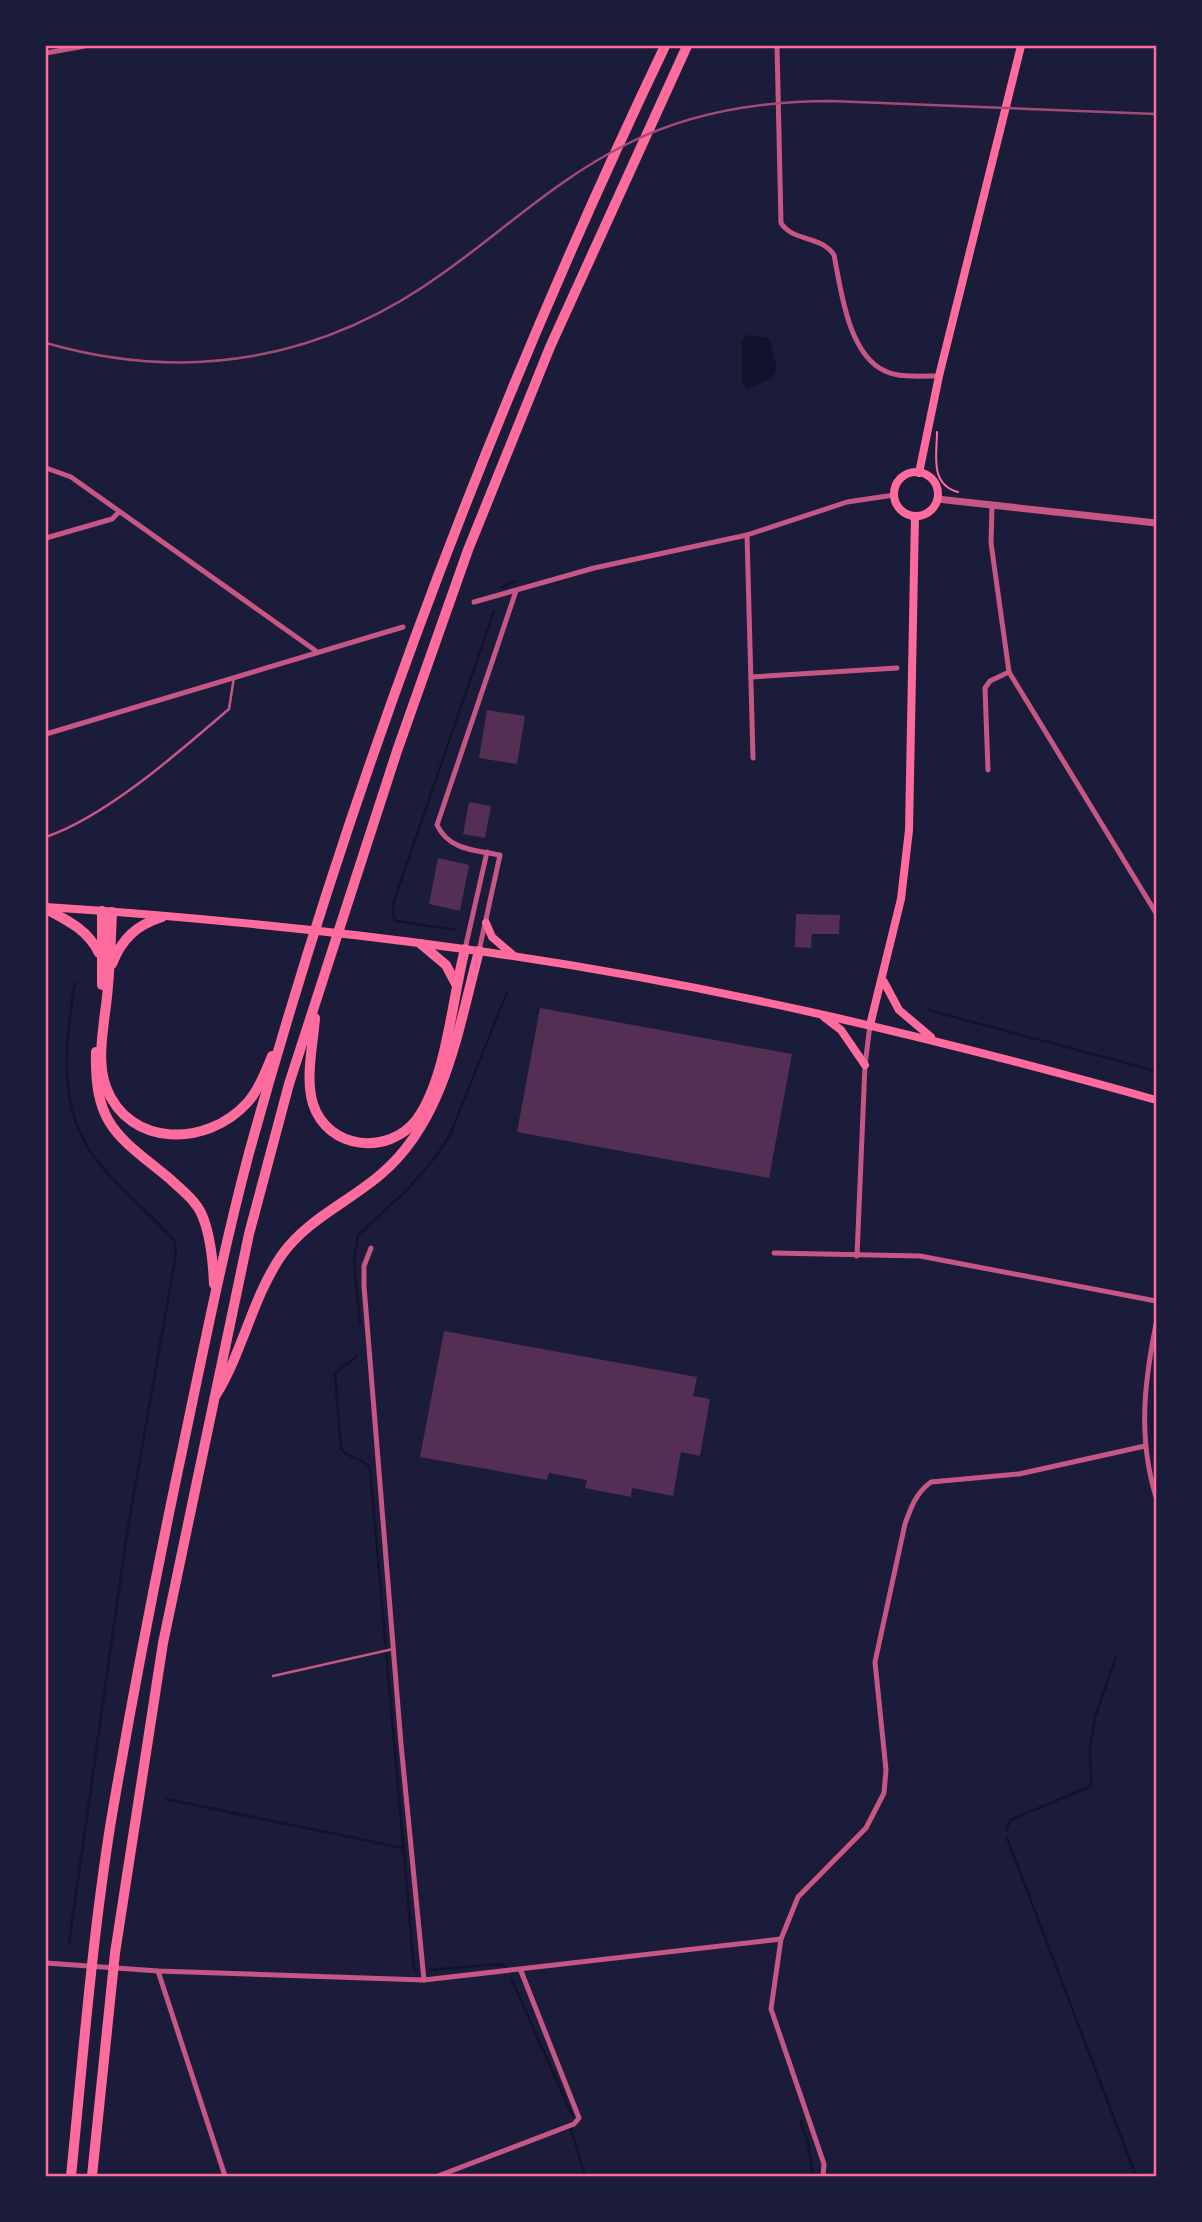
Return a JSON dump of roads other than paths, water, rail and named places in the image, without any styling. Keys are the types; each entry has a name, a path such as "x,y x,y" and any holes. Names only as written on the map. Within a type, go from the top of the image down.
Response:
{"highway":[{"path":"71,2176 95,1952 118,1785 159,1561 214,1298 248,1156 321,907 358,794 478,474 604,175 666,46"},
{"path":"92,2176 115,1953 163,1643 210,1404 261,1183 345,910 468,550 550,347 687,46"},
{"path":"46,908 84,932 101,956"},
{"path":"107,911 110,971 102,1061 106,1087 119,1110 140,1128 169,1136 193,1133 220,1125 247,1102 267,1069 290,1014"},
{"path":"107,911 101,956 103,976 96,1073 104,1114 119,1138 181,1189 202,1214 212,1252 214,1298"},
{"path":"110,971 127,937 142,924 163,916"},
{"path":"421,944 446,965 456,984"},
{"path":"316,1000 311,1073 313,1104 326,1126 335,1133 356,1142 376,1144 405,1131 426,1102 441,1056 464,949"},
{"path":"210,1404 224,1382 262,1287 282,1254 308,1227 380,1175 400,1155 427,1116 453,1049 479,951"}],"main road":[{"path":"919,473 939,376 1021,46"},
{"path":"912,473 919,473 935,485 937,499 930,511 915,516 899,508 894,495 898,481 912,473"},
{"path":"870,1025 884,981 901,899 909,830 915,516"},
{"path":"46,908 163,916 515,957 718,993 870,1025 1157,1100"},
{"path":"486,923 492,937 515,957"},
{"path":"884,981 899,1010 913,1025 937,1041"},
{"path":"822,1015 841,1030 865,1065"}],"street":[{"path":"46,53 85,46"},
{"path":"777,46 780,222 790,233 829,247 834,255 849,326 872,361 884,371 894,374 939,376"},
{"path":"46,468 71,477 316,651"},
{"path":"474,602 594,568 747,536 847,502 894,495"},
{"path":"937,499 1157,523"},
{"path":"992,507 991,543 1009,672 1157,913"},
{"path":"46,538 112,519 119,512"},
{"path":"747,536 753,758"},
{"path":"479,951 500,855 457,846 444,839 437,825 516,590"},
{"path":"46,734 403,627"},
{"path":"751,677 897,668"},
{"path":"988,771 985,688 990,681 1009,672"},
{"path":"464,949 487,852"},
{"path":"857,1256 865,1065 870,1025"},
{"path":"371,1248 364,1266 364,1286 393,1649 424,1980"},
{"path":"774,1253 920,1256 1157,1301"},
{"path":"1157,1324 1144,1388 1145,1446 1157,1497"},
{"path":"823,2176 824,2164 771,2009 781,1939 797,1897 866,1828 884,1793 886,1770 875,1662 905,1524 922,1489 931,1482 944,1479 990,1479 1145,1446"},
{"path":"46,1963 158,1971 424,1980 521,1971 781,1939"},
{"path":"158,1971 225,2176"},
{"path":"438,2176 573,2124 579,2118 521,1971"}],"lane":[{"path":"46,837 72,828 124,793 214,722 229,709 234,677"},
{"path":"273,1675 393,1649"}],"waterway":[{"path":"501,588 515,581"},
{"path":"456,930 396,921 393,916 394,901 494,611"},
{"path":"69,1943 127,1533 176,1254 174,1240 99,1163 85,1143 76,1122 67,1077 68,1030 75,983"},
{"path":"360,1325 354,1259 358,1235 407,1190 438,1154 450,1135 507,992"},
{"path":"928,1010 1156,1071"},
{"path":"357,1356 335,1373 341,1449 370,1468 414,1968 417,1971"},
{"path":"1156,1368 1152,1427 1156,1462"},
{"path":"1006,1831 1010,1820 1091,1786 1090,1748 1095,1717 1116,1657"},
{"path":"166,1799 403,1848"},
{"path":"1007,1838 1136,2176"},
{"path":"429,1970 501,1964 507,1968"},
{"path":"511,1978 572,2115"},
{"path":"800,2120 808,2142 813,2176"},
{"path":"571,2129 585,2176"}],"railway":[{"path":"46,343 99,355 152,362 204,362 254,356 304,344 353,326 400,301 446,271 556,187 602,157 651,133 727,110 779,103 832,101 1156,114"}]}
